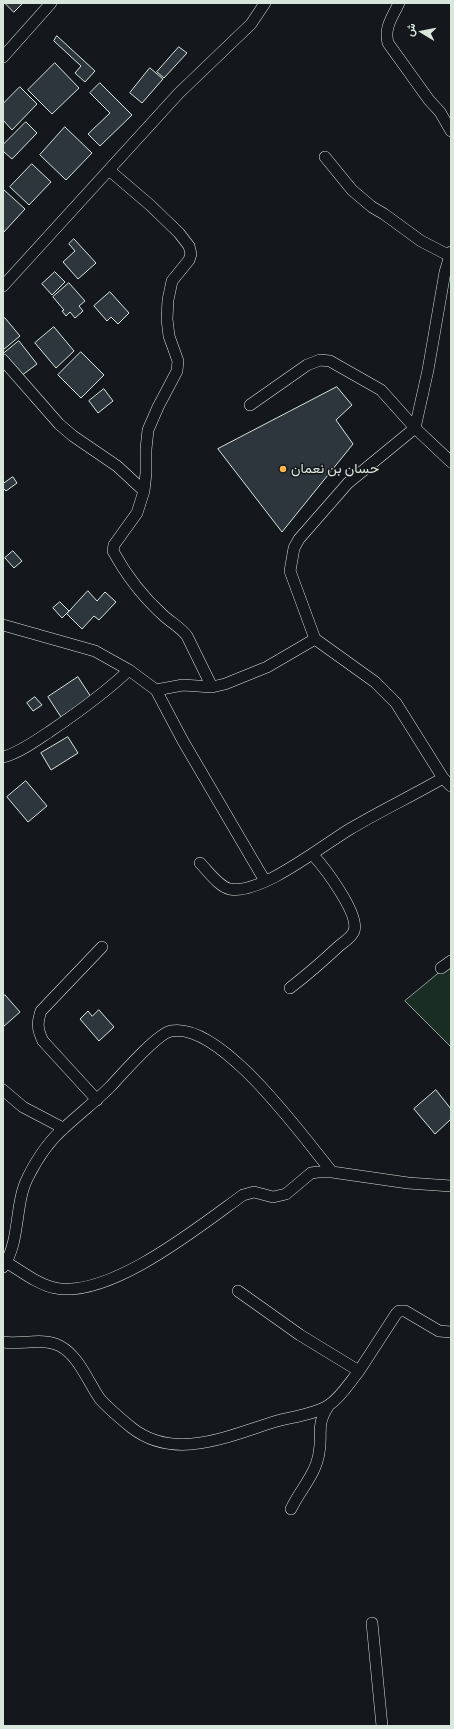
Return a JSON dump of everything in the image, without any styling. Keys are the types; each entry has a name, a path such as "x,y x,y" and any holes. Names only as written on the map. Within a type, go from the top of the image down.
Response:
{"street":[{"path":"3,57 51,3"},
{"path":"3,286 180,93 251,24 265,3"},
{"path":"399,3 386,34 388,43 429,100 440,112 451,131"},
{"path":"325,156 352,190 372,207 421,241 450,254 445,272 428,370 414,428 348,483 299,539 294,548 290,572 315,639 375,682 396,703 443,778 451,786"},
{"path":"109,170 150,205 179,233 190,246 191,254 189,260 172,281 168,300 167,319 169,336 178,361 177,371 148,430 144,491 137,513 114,545 113,551 132,582 163,616 188,636 212,687"},
{"path":"3,360 59,424 73,436 118,466 144,491"},
{"path":"250,405 307,365 320,360 330,361 381,390 414,428 451,462"},
{"path":"3,625 95,651 129,670 156,690 177,730 265,881"},
{"path":"156,690 183,685 212,687 225,684 267,667 315,639"},
{"path":"3,757 10,756 36,741 77,713 109,689 129,670"},
{"path":"200,863 221,885 228,889 239,889 265,881 313,854 348,830 443,778"},
{"path":"290,988 324,962 351,936 354,929 353,918 338,886 313,854"},
{"path":"97,1100 43,1041 38,1032 37,1023 41,1011 102,947"},
{"path":"441,968 451,961"},
{"path":"332,1172 306,1138 278,1106 227,1054 209,1040 190,1033 176,1030 169,1031 163,1034 97,1100 63,1128 38,1160 27,1179 21,1195 14,1237 4,1264 54,1288 82,1287 117,1276 134,1268 185,1238 243,1195 254,1192 273,1196 286,1194 311,1173 332,1172 408,1183 451,1186"},
{"path":"3,1090 23,1106 63,1128"},
{"path":"238,1291 300,1336 359,1370"},
{"path":"291,1509 313,1471 319,1452 320,1422 329,1405 359,1370 396,1314 399,1311 404,1311 439,1331 451,1332"},
{"path":"3,1342 50,1342 60,1346 71,1354 101,1399 109,1408 132,1428 146,1436 160,1441 190,1445 211,1442 329,1405"},
{"path":"372,1623 382,1726"}],"green space":[{"path":"451,963 451,1047 405,1001"}],"building":[{"path":"5,3 23,3 14,12"},
{"path":"57,36 95,71 85,82 75,73 81,66 54,41"},
{"path":"179,47 187,53 164,78 157,72"},
{"path":"55,63 79,88 52,114 28,90"},
{"path":"150,68 163,79 142,103 130,93"},
{"path":"100,83 132,115 100,146 88,134 110,113 90,93"},
{"path":"20,87 37,104 12,130 3,120 3,104"},
{"path":"26,122 37,133 12,159 3,151 3,145"},
{"path":"65,127 92,153 66,180 40,155"},
{"path":"32,164 51,182 29,205 10,187"},
{"path":"3,189 25,209 3,233"},
{"path":"74,239 96,263 78,279 63,262 75,251 69,244"},
{"path":"55,272 65,282 52,295 42,284"},
{"path":"69,283 85,301 79,306 83,311 75,318 70,312 66,316 62,311 64,310 53,297"},
{"path":"110,292 129,313 118,324 111,317 107,321 94,306"},
{"path":"5,318 20,336 3,350 3,319"},
{"path":"54,327 74,351 56,368 35,343"},
{"path":"19,341 37,364 21,376 3,354"},
{"path":"81,352 104,375 81,398 58,375"},
{"name":"حسان بن نعمان","path":"337,387 352,405 336,420 353,444 282,532 218,449"},
{"path":"104,389 113,401 98,413 89,401"},
{"path":"13,477 17,483 6,491 3,488 3,484"},
{"path":"13,551 22,561 14,568 5,558"},
{"path":"88,591 97,601 105,592 116,602 99,620 94,616 82,629 67,614"},
{"path":"60,602 69,611 62,618 53,608"},
{"path":"78,677 91,697 61,717 48,697"},
{"path":"35,697 42,705 33,711 27,703"},
{"path":"68,737 78,753 51,770 41,753"},
{"path":"26,781 47,806 28,822 7,797"},
{"path":"5,995 20,1012 3,1027 3,997"},
{"path":"99,1010 114,1027 99,1041 80,1019 88,1011 92,1016"},
{"path":"436,1090 451,1109 451,1119 435,1134 414,1109"}],"place":[{"name":"حسان بن نعمان","path":"283,469"}]}
